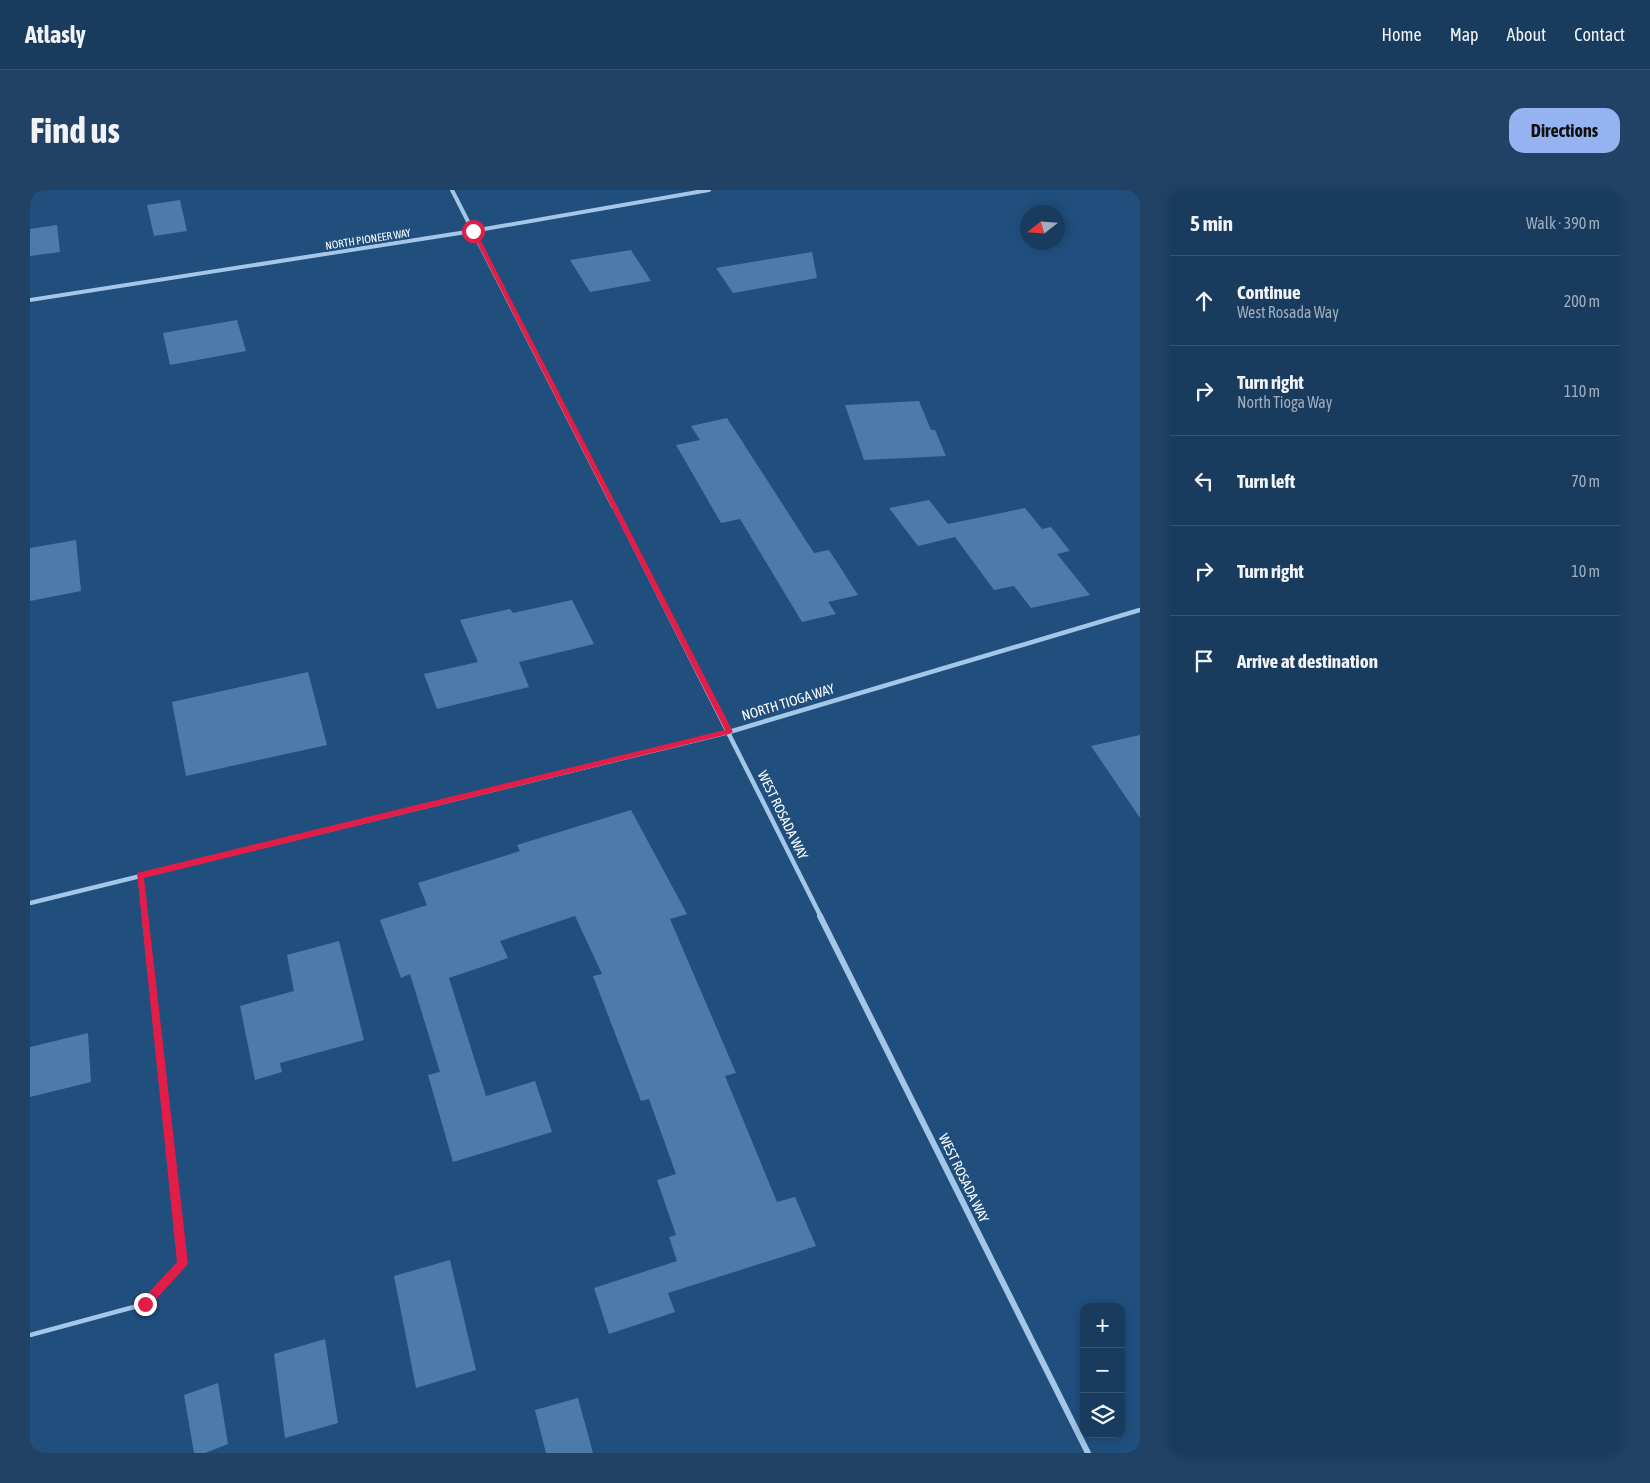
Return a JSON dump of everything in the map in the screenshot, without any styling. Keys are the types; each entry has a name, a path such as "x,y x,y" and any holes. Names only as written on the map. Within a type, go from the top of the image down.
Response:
{"street":[{"name":"WEST ROSADA WAY","path":"452,190 729,732 1088,1453"},
{"name":"NORTH PIONEER WAY","path":"30,300 473,231 709,190"},
{"name":"NORTH TIOGA WAY","path":"30,903 729,732 1140,610"}],"lane":[{"path":"30,1335 145,1304 182,1264 140,876"}],"building":[{"path":"180,200 187,231 154,236 147,205"},
{"path":"57,225 60,252 30,256 30,229"},
{"path":"631,250 651,281 590,292 570,260"},
{"path":"812,252 817,278 733,293 716,268"},
{"path":"237,320 246,351 170,365 163,333"},
{"path":"919,401 931,430 935,430 946,456 864,460 845,405"},
{"path":"727,418 814,553 829,550 858,595 828,602 836,614 802,622 740,519 721,523 676,445 700,440 691,426"},
{"path":"929,500 948,524 1025,508 1042,529 1051,527 1070,551 1057,554 1090,595 1031,608 1014,586 994,590 955,537 918,546 889,508"},
{"path":"76,540 81,591 30,601 30,548"},
{"path":"572,600 594,644 519,662 529,687 437,709 424,674 478,662 460,620 510,609 513,613"},
{"path":"308,672 327,745 186,776 172,702"},
{"path":"1140,735 1140,818 1091,746"},
{"path":"631,810 687,914 670,919 736,1073 725,1076 777,1202 795,1197 816,1246 668,1293 675,1312 609,1334 594,1288 677,1261 669,1237 676,1235 657,1180 676,1174 649,1099 641,1101 593,976 602,974 575,916 500,941 508,958 449,978 486,1096 535,1081 552,1132 453,1162 428,1075 440,1072 410,974 401,978 380,920 427,905 418,883 520,851 517,845"},
{"path":"339,941 364,1040 280,1063 282,1072 255,1080 240,1006 294,991 287,955"},
{"path":"88,1033 91,1082 30,1097 30,1047"},
{"path":"450,1260 476,1370 416,1388 394,1276"},
{"path":"325,1339 338,1423 285,1438 274,1354"},
{"path":"218,1383 228,1444 205,1453 194,1453 184,1395"},
{"path":"578,1398 593,1453 546,1453 535,1410"}],"route":[{"path":"145,1304 182,1264 140,876 729,732 473,231"}]}
